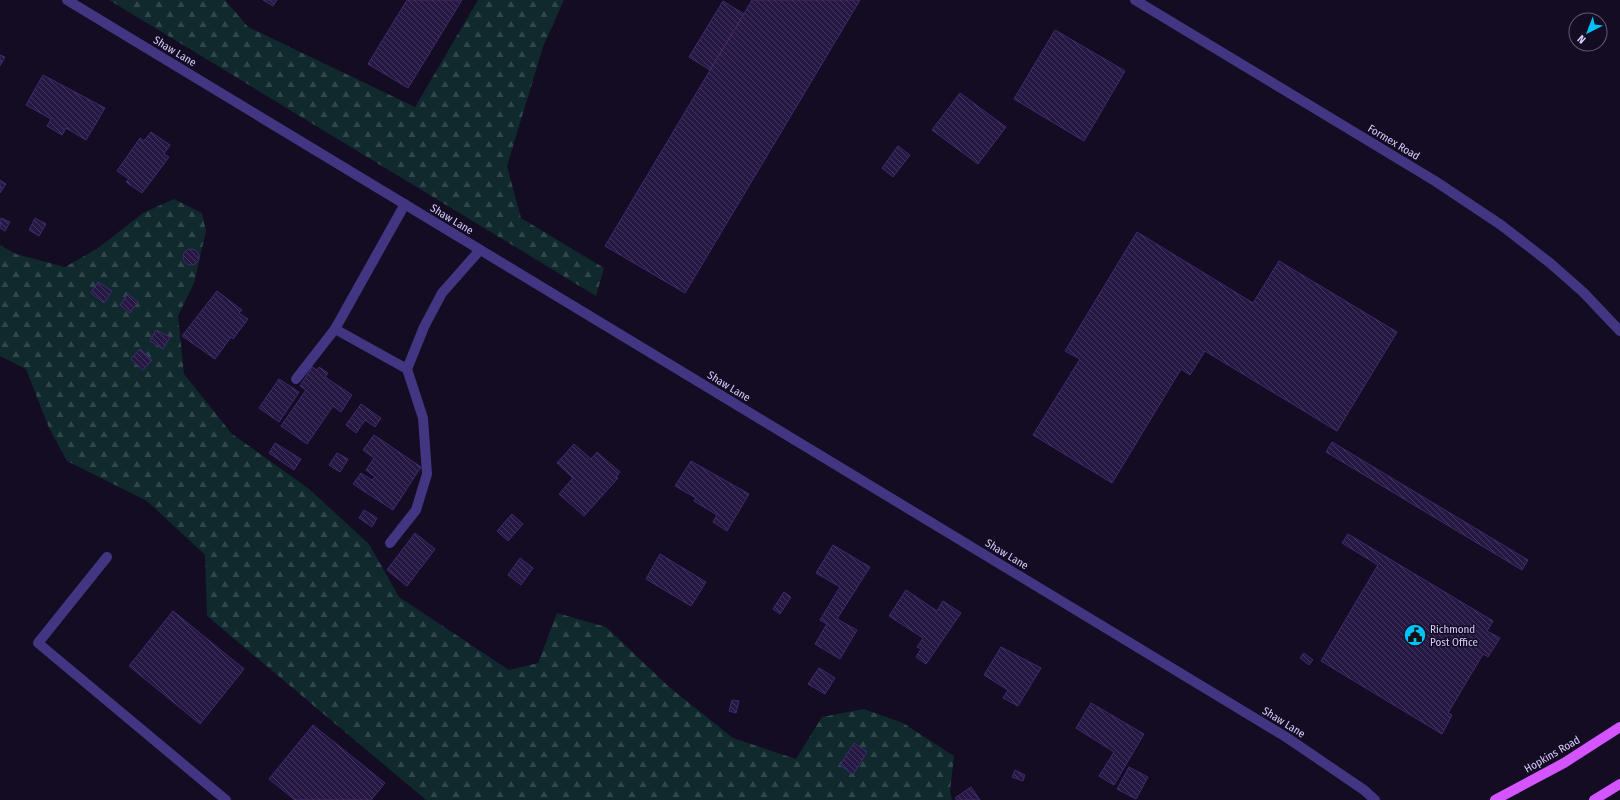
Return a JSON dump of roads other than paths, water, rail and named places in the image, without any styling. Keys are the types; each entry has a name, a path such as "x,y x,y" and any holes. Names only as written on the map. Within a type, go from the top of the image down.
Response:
{"main road":[{"name":"Hopkins Road","path":"1495,800 1564,763 1620,727"},
{"path":"1594,800 1620,784"}],"street":[{"name":"Shaw Lane","path":"67,0 1280,733 1364,790 1374,800"},
{"name":"Formex Road","path":"1136,0 1148,3 1428,177 1501,225 1550,263 1583,292 1620,331"},
{"path":"296,379 335,329 405,204"},
{"path":"390,543 416,510 427,474 423,418 407,369 424,327 442,293 480,250"},
{"path":"335,329 407,369"},
{"path":"107,558 38,643 226,800"}],"place":[{"name":"Richmond Post Office","path":"1415,635"}]}
